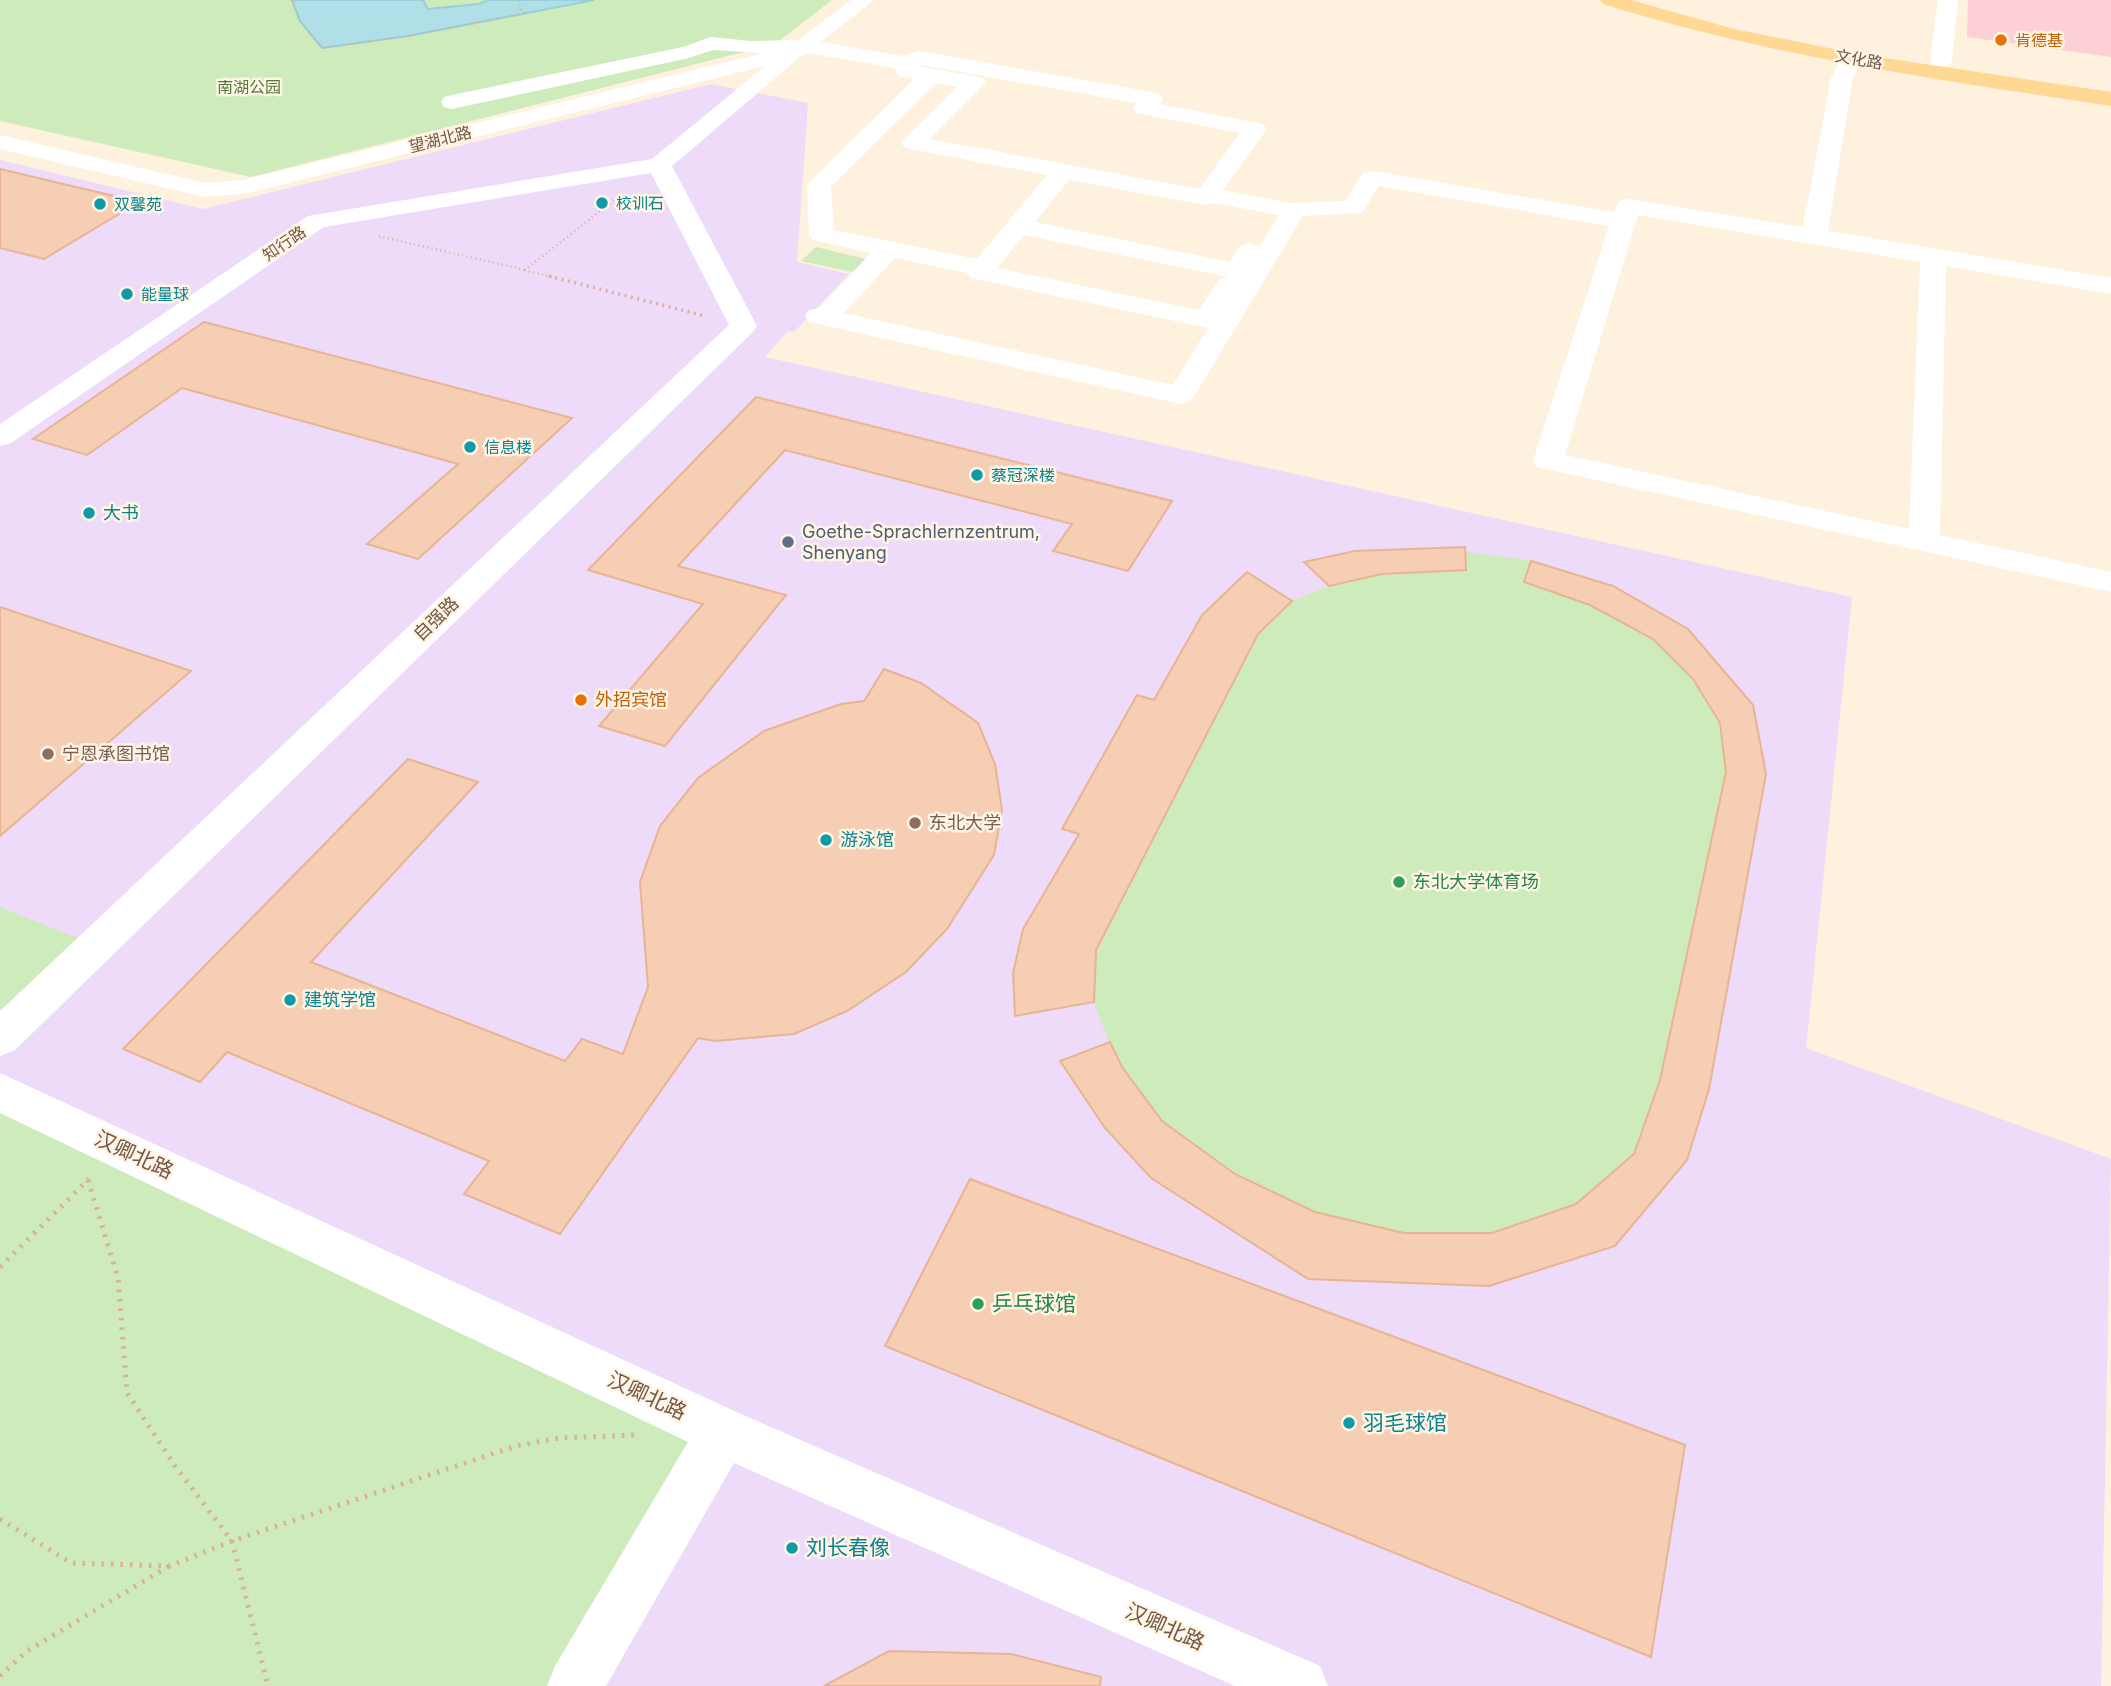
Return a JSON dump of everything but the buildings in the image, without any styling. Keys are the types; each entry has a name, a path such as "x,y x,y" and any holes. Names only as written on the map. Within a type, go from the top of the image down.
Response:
{"main road":[{"name":"文化路","path":"1610,0 1639,10 1760,40 1851,58 2111,99"},
{"name":"文化路","path":"1656,0 1814,37 1941,61 2111,85"}],"street":[{"name":"望湖北路","path":"0,142 205,190 243,187 800,49 864,0"},
{"path":"1941,61 1948,0"},
{"path":"452,102 689,52 711,43 800,49 905,63 919,58 981,77"},
{"path":"743,326 659,165 800,49"},
{"path":"1814,236 1842,78 1851,58"},
{"path":"905,63 906,71 931,75 981,77 1152,99 1144,108 1255,129 1205,198 913,143 981,77"},
{"path":"931,75 819,185 822,235 983,268"},
{"name":"知行路","path":"0,437 317,222 659,165"},
{"path":"1063,171 980,272 1207,320 1237,271 1285,209"},
{"path":"1208,194 1285,209 1353,208 1372,178 1623,221"},
{"path":"2111,286 1628,206 1548,461 2111,582"},
{"path":"889,249 822,317 1181,395 1285,209"},
{"path":"1018,226 1237,271"},
{"path":"1924,542 1933,256"},
{"name":"自强路","path":"0,1038 743,326"},
{"name":"汉卿北路","path":"0,1092 104,1164 1300,1686"},
{"path":"575,1686 723,1432"}],"path":[{"path":"292,0 300,21 321,48 396,38 526,13 521,10 518,0"},
{"path":"525,270 659,165"},
{"path":"317,222 525,270 743,326"},
{"path":"0,1267 104,1164"},
{"path":"104,1164 118,1278 127,1393 175,1466 232,1541 268,1686"},
{"path":"0,1676 27,1651 170,1566 232,1541 516,1446 559,1438 641,1435"},
{"path":"0,1519 71,1563 170,1566"}],"shaded area":[{"path":"1968,0 2111,0 2111,57 1967,37"},
{"name":"东北大学","path":"711,84 808,103 797,262 849,274 794,332 788,331 765,357 1852,597 1806,1048 2111,1159 2101,1686 0,1686 0,160 203,209"}],"green space":[{"name":"南湖公园","path":"0,0 832,0 775,44 251,177 0,121"},
{"path":"816,247 866,259 852,272 801,261"},
{"name":"东北大学体育场","path":"1435,548 1528,560 1613,586 1688,629 1753,705 1766,774 1709,1089 1687,1160 1615,1246 1489,1286 1368,1281 1237,1234 1151,1178 1105,1128 1109,1042 1094,1003 1015,1016 1013,973 1023,929 1079,835 1062,829 1137,695 1154,699 1202,615 1247,572 1292,601 1329,586 1304,562 1355,551"},
{"path":"0,907 95,945 0,1038"},
{"path":"0,1092 723,1432 575,1686 0,1686"}],"water":[{"path":"292,0 423,0 428,9 479,4 488,0 594,0 408,36 322,48 300,21"}],"place":[{"name":"肯德基","path":"2001,40"},
{"name":"校训石","path":"602,203"},
{"name":"双馨苑","path":"100,204"},
{"name":"能量球","path":"127,294"},
{"name":"信息楼","path":"470,447"},
{"name":"蔡冠深楼","path":"977,475"},
{"name":"大书","path":"89,513"},
{"name":"Goethe-Sprachlernzentrum, Shenyang","path":"788,542"},
{"name":"外招宾馆","path":"581,700"},
{"name":"宁恩承图书馆","path":"48,754"},
{"name":"东北大学","path":"915,823"},
{"name":"游泳馆","path":"826,840"},
{"name":"东北大学体育场","path":"1399,882"},
{"name":"建筑学馆","path":"290,1000"},
{"name":"乒乓球馆","path":"978,1304"},
{"name":"羽毛球馆","path":"1349,1423"},
{"name":"刘长春像","path":"792,1548"}]}
